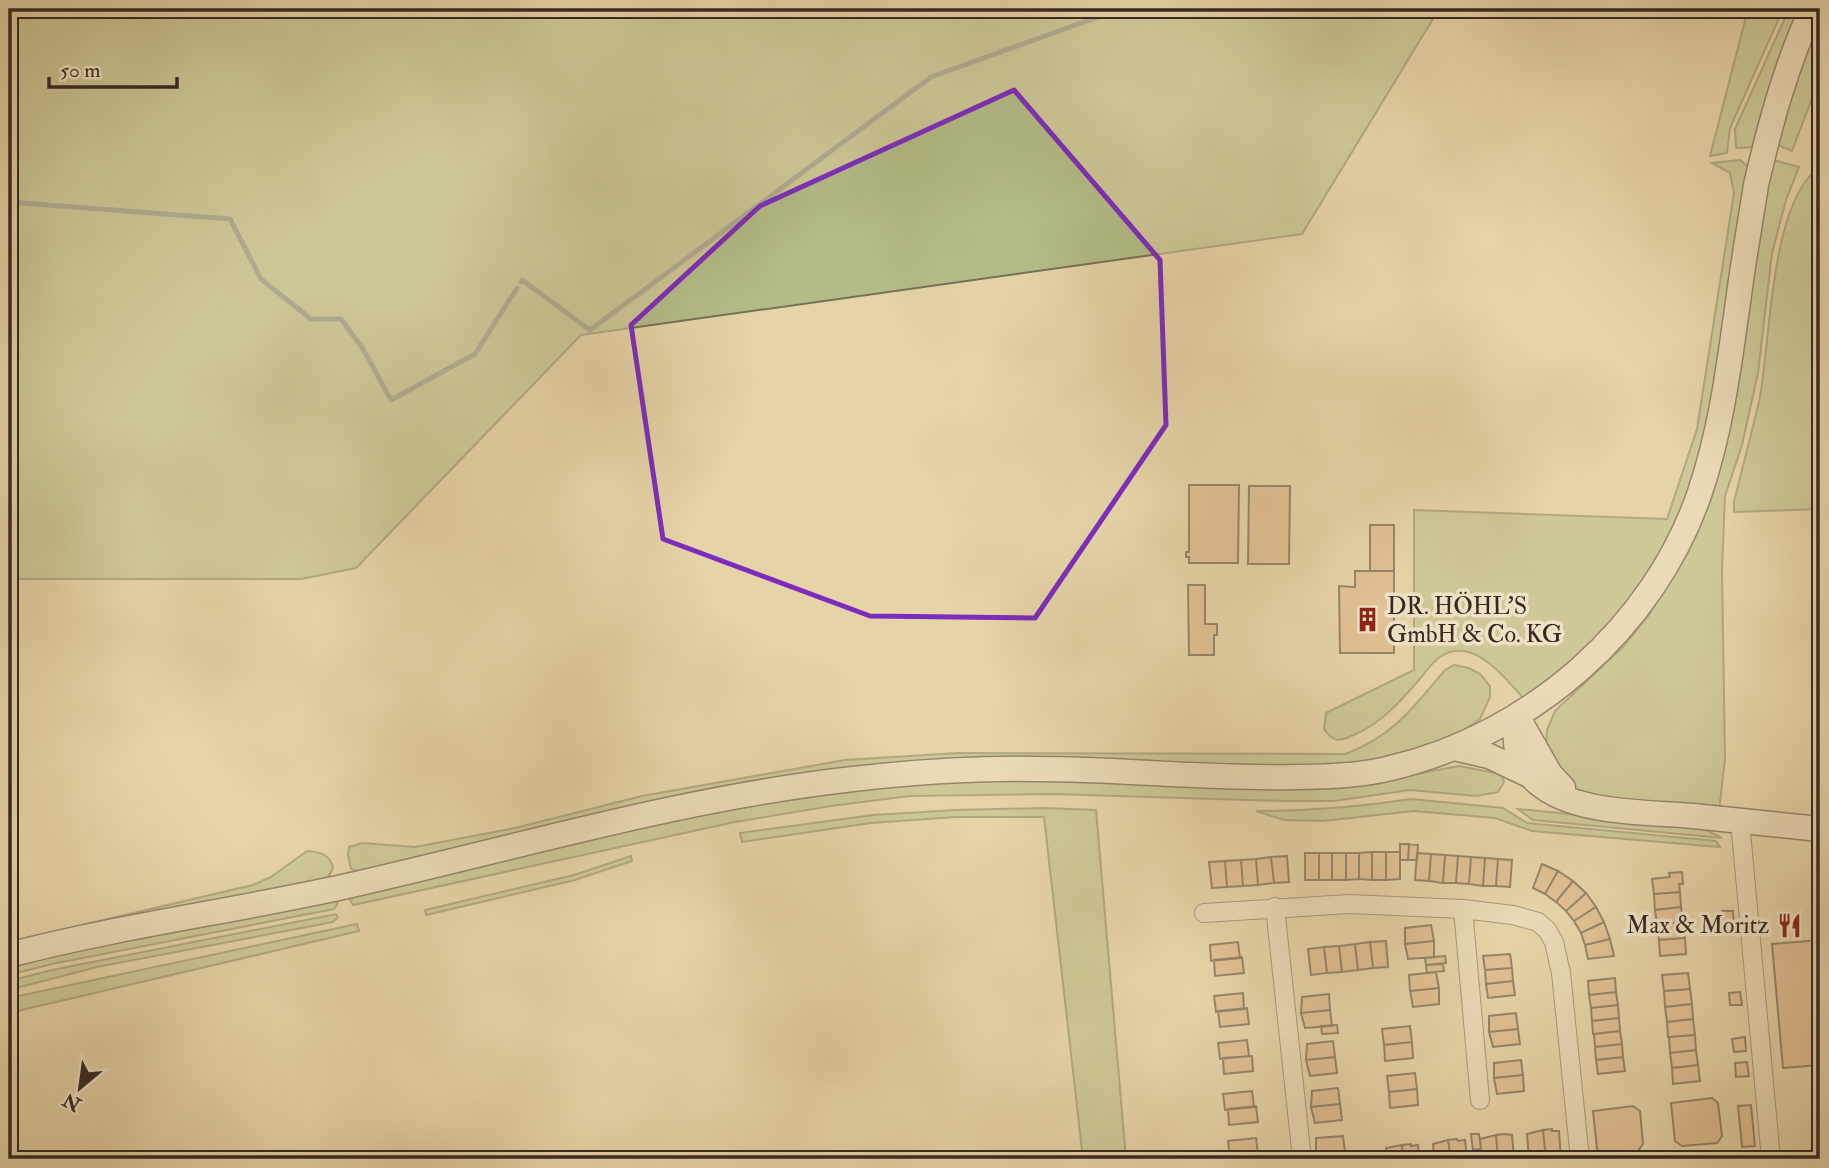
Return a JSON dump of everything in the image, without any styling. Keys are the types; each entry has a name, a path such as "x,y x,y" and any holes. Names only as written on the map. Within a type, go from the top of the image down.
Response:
{"main road":[{"path":"9,955 116,930 344,886 652,815 808,784 932,772 1011,769 1075,769 1211,777 1299,777 1386,770 1454,748 1517,716 1580,668 1628,619 1668,562 1688,522 1705,478 1718,428 1763,153 1789,63 1812,9"},
{"path":"1517,716 1515,746 1518,757 1541,786 1567,800 1589,805 1820,829"},
{"path":"1517,716 1550,774 1560,786 1589,805"},
{"path":"1454,748 1489,756 1532,776"}],"street":[{"path":"1740,821 1771,1159"},
{"path":"1204,913 1349,904 1463,909 1528,918 1538,922 1554,942 1561,973 1580,1159"},
{"path":"1275,907 1302,1159"},
{"path":"1463,909 1480,1100"}],"highlighted area":[{"path":"1014,90 1160,260 1166,425 1035,618 870,616 663,539 631,325 760,206"}],"green space":[{"path":"9,9 1439,9 1302,234 581,335 356,568 301,579 9,579"},
{"path":"1748,9 1783,9 1730,128 1727,153 1710,156"},
{"path":"1789,9 1804,9 1758,147 1736,148 1735,129"},
{"path":"1820,17 1820,77 1792,151 1775,144 1788,100"},
{"path":"1740,160 1751,169 1709,432 1674,537 1607,632 1524,699 1496,669 1479,656 1461,651 1447,653 1434,662 1397,704 1374,724 1346,738 1338,740 1331,737 1324,729 1326,713 1414,670 1414,510 1667,519 1697,429 1734,193 1730,173 1712,163"},
{"path":"1773,160 1799,167 1786,200 1772,253 1758,373 1742,445 1725,496 1722,569 1725,759 1719,811 1592,799 1566,782 1546,747 1547,730 1555,711 1624,646 1649,615 1687,552 1707,505 1737,392 1766,187"},
{"path":"1820,167 1820,509 1734,512 1734,502 1759,402 1781,241 1803,185"},
{"path":"1454,665 1480,674 1490,686 1490,697 1480,719 1461,732 1422,749 1388,759 1300,772 1007,761 362,872 351,869 348,855 349,847 362,843 415,847 515,828 642,796 845,760 959,753 1345,754 1389,730 1445,670"},
{"path":"1459,766 1501,774 1504,782 1498,792 1476,796 1410,790 1334,801 1053,794 909,796 735,822 353,905 349,898 351,891 732,808 920,781 1389,779"},
{"path":"1411,799 1503,808 1527,823 1716,841 1720,847 1532,831 1495,818 1414,811 1323,821 1284,820 1256,811 1334,808"},
{"path":"1044,808 1096,810 1126,1159 1083,1159 1044,817 955,817 871,823 742,842 740,833 873,815"},
{"path":"1518,809 1700,827 1722,838 1533,820"},
{"path":"307,851 320,853 330,860 333,868 327,879 9,947 9,942 253,885 271,877"},
{"path":"631,856 632,861 575,880 426,915 425,910 574,875"},
{"path":"332,895 338,903 334,909 52,964 9,975 9,961"},
{"path":"336,914 338,917 333,922 97,967 9,990 9,981 52,970"},
{"path":"357,924 359,931 9,1013 9,998"}],"building":[{"path":"1189,485 1239,485 1238,563 1189,563 1186,552 1189,552"},
{"path":"1249,486 1290,486 1289,564 1248,564"},
{"path":"1370,525 1394,525 1394,571 1370,571"},
{"name":"DR. HÖHL'S GmbH & Co. KG","path":"1355,571 1394,571 1394,653 1340,653 1339,586 1355,587"},
{"path":"1188,585 1205,585 1205,624 1217,624 1214,655 1189,655"},
{"path":"1400,844 1409,844 1408,860 1400,860"},
{"path":"1409,844 1418,845 1417,860 1408,860"},
{"path":"1372,852 1386,852 1386,880 1372,880"},
{"path":"1372,852 1372,880 1359,879 1359,853"},
{"path":"1386,852 1400,852 1400,879 1386,880"},
{"path":"1305,853 1319,853 1319,880 1305,880"},
{"path":"1319,853 1332,853 1332,880 1319,880"},
{"path":"1332,853 1346,853 1346,880 1332,880"},
{"path":"1346,853 1359,853 1359,879 1346,880"},
{"path":"1417,853 1431,854 1429,881 1415,880"},
{"path":"1431,854 1445,855 1443,883 1429,881"},
{"path":"1445,855 1458,856 1456,883 1443,883"},
{"path":"1287,856 1289,882 1274,883 1271,857"},
{"path":"1458,856 1471,857 1469,884 1456,883"},
{"path":"1271,857 1274,883 1258,885 1256,859"},
{"path":"1471,857 1485,858 1483,886 1469,884"},
{"path":"1485,858 1498,859 1496,886 1483,886"},
{"path":"1256,859 1258,885 1243,886 1241,860"},
{"path":"1498,859 1512,860 1510,887 1496,886"},
{"path":"1241,860 1243,886 1227,887 1225,861"},
{"path":"1225,861 1227,887 1212,888 1209,862"},
{"path":"1542,864 1558,871 1545,894 1533,888"},
{"path":"1558,871 1573,881 1556,902 1545,894"},
{"path":"1682,872 1683,884 1679,884 1680,892 1654,894 1652,879 1670,877 1669,873"},
{"path":"1573,881 1586,893 1566,911 1556,902"},
{"path":"1680,892 1681,907 1655,910 1654,894"},
{"path":"1586,893 1596,907 1574,921 1566,911"},
{"path":"1596,907 1604,922 1581,933 1574,921"},
{"path":"1681,907 1683,922 1657,925 1655,910"},
{"path":"1722,911 1733,911 1734,924 1723,924"},
{"path":"1604,922 1610,939 1585,945 1581,933"},
{"path":"1683,922 1685,938 1659,940 1657,925"},
{"path":"1431,925 1434,941 1405,944 1405,928"},
{"path":"1685,938 1686,954 1660,956 1659,940"},
{"path":"1610,939 1614,956 1588,959 1585,945"},
{"path":"1820,940 1820,1065 1783,1068 1772,944"},
{"path":"1386,941 1388,967 1373,968 1370,942"},
{"path":"1434,941 1434,957 1408,959 1405,944"},
{"path":"1238,942 1240,958 1211,961 1210,945"},
{"path":"1370,942 1373,968 1358,970 1355,944"},
{"path":"1355,944 1358,970 1342,972 1339,946"},
{"path":"1339,946 1342,972 1327,973 1324,947"},
{"path":"1324,947 1327,973 1311,975 1308,949"},
{"path":"1510,954 1512,968 1485,970 1483,956"},
{"path":"1445,956 1446,963 1426,965 1425,958"},
{"path":"1242,957 1244,973 1215,976 1214,960"},
{"path":"1443,964 1444,971 1427,973 1426,965"},
{"path":"1512,968 1513,981 1486,984 1485,970"},
{"path":"1436,972 1439,988 1410,991 1409,975"},
{"path":"1688,973 1690,989 1664,991 1662,975"},
{"path":"1615,978 1616,992 1589,995 1588,981"},
{"path":"1513,981 1515,995 1488,998 1486,984"},
{"path":"1439,988 1439,1004 1413,1007 1410,991"},
{"path":"1690,989 1692,1004 1665,1007 1664,991"},
{"path":"1616,992 1618,1005 1591,1008 1589,995"},
{"path":"1740,992 1742,1005 1730,1005 1729,993"},
{"path":"1243,993 1244,1009 1216,1012 1214,996"},
{"path":"1329,994 1330,1010 1301,1013 1302,997"},
{"path":"1692,1004 1693,1019 1667,1022 1665,1007"},
{"path":"1618,1005 1619,1018 1592,1021 1591,1008"},
{"path":"1247,1008 1249,1024 1220,1027 1218,1011"},
{"path":"1330,1010 1332,1026 1305,1028 1301,1013"},
{"path":"1516,1013 1518,1029 1489,1032 1489,1016"},
{"path":"1619,1018 1620,1031 1593,1034 1592,1021"},
{"path":"1693,1019 1695,1035 1668,1037 1667,1022"},
{"path":"1337,1025 1338,1033 1322,1034 1321,1026"},
{"path":"1410,1026 1412,1042 1384,1045 1382,1029"},
{"path":"1518,1029 1520,1044 1493,1047 1489,1032"},
{"path":"1620,1031 1622,1044 1595,1047 1594,1034"},
{"path":"1695,1035 1696,1050 1670,1053 1669,1037"},
{"path":"1745,1037 1746,1051 1734,1052 1732,1039"},
{"path":"1247,1040 1249,1056 1220,1059 1218,1043"},
{"path":"1333,1041 1335,1057 1306,1060 1307,1044"},
{"path":"1412,1042 1413,1058 1385,1061 1384,1045"},
{"path":"1622,1044 1623,1057 1596,1060 1595,1047"},
{"path":"1696,1050 1698,1065 1672,1068 1670,1053"},
{"path":"1252,1056 1253,1071 1224,1074 1223,1058"},
{"path":"1335,1057 1337,1073 1310,1076 1306,1060"},
{"path":"1623,1057 1625,1071 1598,1074 1596,1060"},
{"path":"1521,1060 1523,1075 1494,1078 1494,1063"},
{"path":"1747,1062 1749,1076 1736,1077 1735,1063"},
{"path":"1698,1065 1700,1081 1673,1084 1672,1068"},
{"path":"1415,1073 1417,1089 1389,1092 1387,1076"},
{"path":"1523,1075 1524,1091 1497,1094 1494,1078"},
{"path":"1338,1088 1340,1104 1311,1107 1312,1091"},
{"path":"1417,1089 1418,1105 1390,1108 1389,1092"},
{"path":"1252,1091 1254,1107 1225,1110 1223,1094"},
{"path":"1712,1098 1718,1103 1722,1136 1717,1143 1682,1146 1675,1141 1671,1103"},
{"path":"1340,1104 1342,1120 1315,1123 1311,1107"},
{"path":"1751,1105 1755,1146 1742,1147 1738,1106"},
{"path":"1256,1106 1258,1122 1229,1125 1228,1109"},
{"path":"1633,1106 1640,1111 1643,1144 1638,1151 1603,1155 1597,1149 1593,1111"},
{"path":"1543,1130 1559,1131 1561,1158 1546,1159"},
{"path":"1543,1130 1546,1159 1529,1159 1527,1134"},
{"path":"1471,1134 1479,1134 1481,1149 1473,1150"},
{"path":"1496,1135 1512,1135 1514,1159 1498,1159"},
{"path":"1496,1135 1498,1159 1482,1159 1480,1139"},
{"path":"1343,1136 1345,1152 1316,1154 1316,1138"},
{"path":"1256,1138 1258,1154 1230,1157 1228,1141"},
{"path":"1448,1140 1465,1140 1467,1159 1451,1159"},
{"path":"1448,1140 1451,1159 1434,1159 1433,1144"},
{"path":"1402,1145 1418,1145 1419,1159 1403,1159"},
{"path":"1402,1145 1403,1159 1387,1159 1386,1148"},
{"path":"1345,1152 1346,1159 1316,1159 1316,1154"},
{"path":"1261,1154 1261,1159 1232,1159 1232,1157"}],"waterway":[{"path":"521,282 522,280 590,330 931,77 1120,9"},
{"path":"9,202 230,219 261,279 311,319 341,319 363,349 391,400 475,354 517,288"}],"place":[{"name":"DR. HÖHL'S GmbH & Co. KG","path":"1367,620"},
{"name":"Max & Moritz","path":"1789,925"}]}
